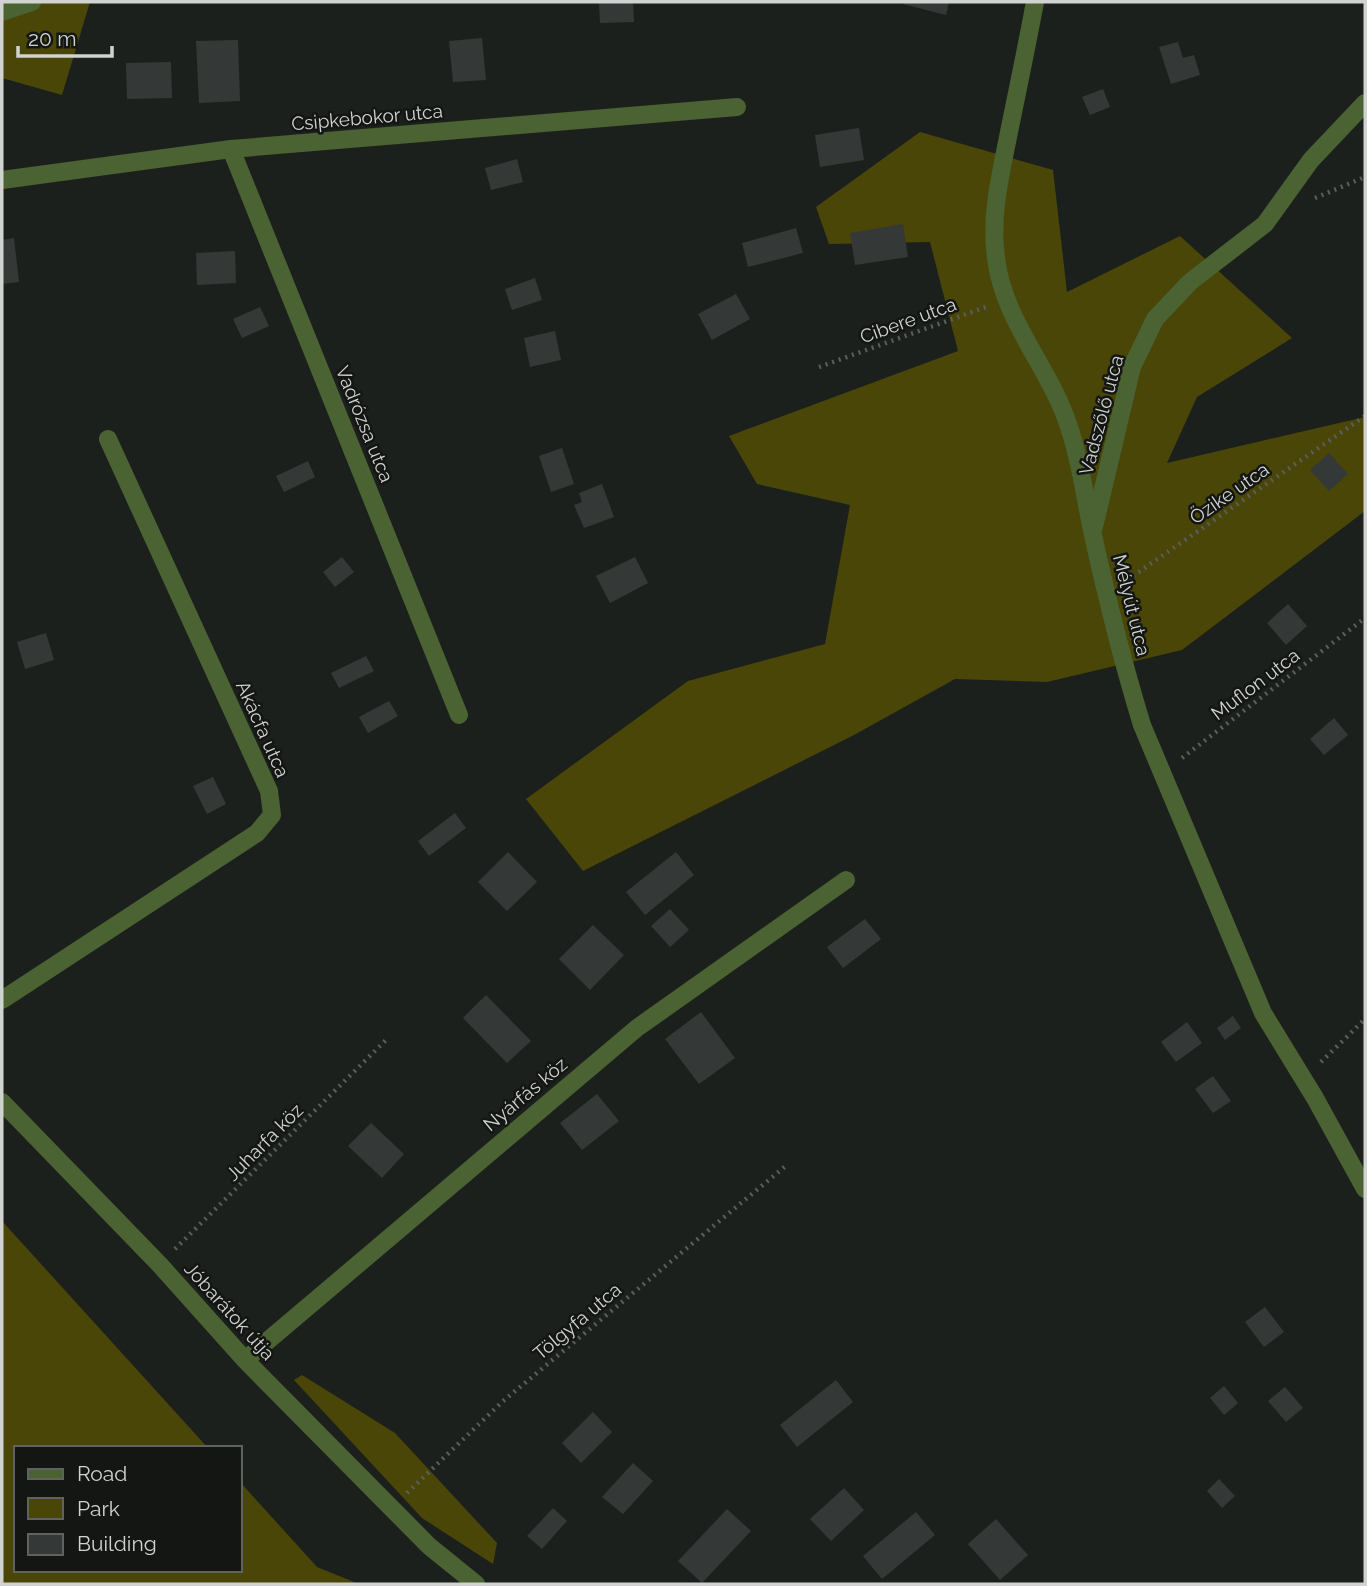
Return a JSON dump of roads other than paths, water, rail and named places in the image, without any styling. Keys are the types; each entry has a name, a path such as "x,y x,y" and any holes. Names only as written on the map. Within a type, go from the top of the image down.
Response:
{"street":[{"path":"2,12 32,2"},
{"name":"Mélyút utca","path":"1035,2 999,181 994,220 996,258 1006,300 1019,331 1065,412 1080,464 1093,534 1142,725 1263,1013 1365,1188"},
{"name":"Vadszőlő utca","path":"1093,534 1132,367 1155,319 1190,282 1265,224 1311,160 1365,103"},
{"name":"Csipkebokor utca","path":"2,180 231,149 737,107"},
{"name":"Vadrózsa utca","path":"231,149 459,715"},
{"name":"Akácfa utca","path":"2,1000 257,834 272,815 269,791 108,439"},
{"name":"Nyárfás köz","path":"245,1360 637,1028 846,880"},
{"name":"Jóbarátok útja","path":"2,1102 160,1265 245,1360 429,1546 475,1584"}]}
